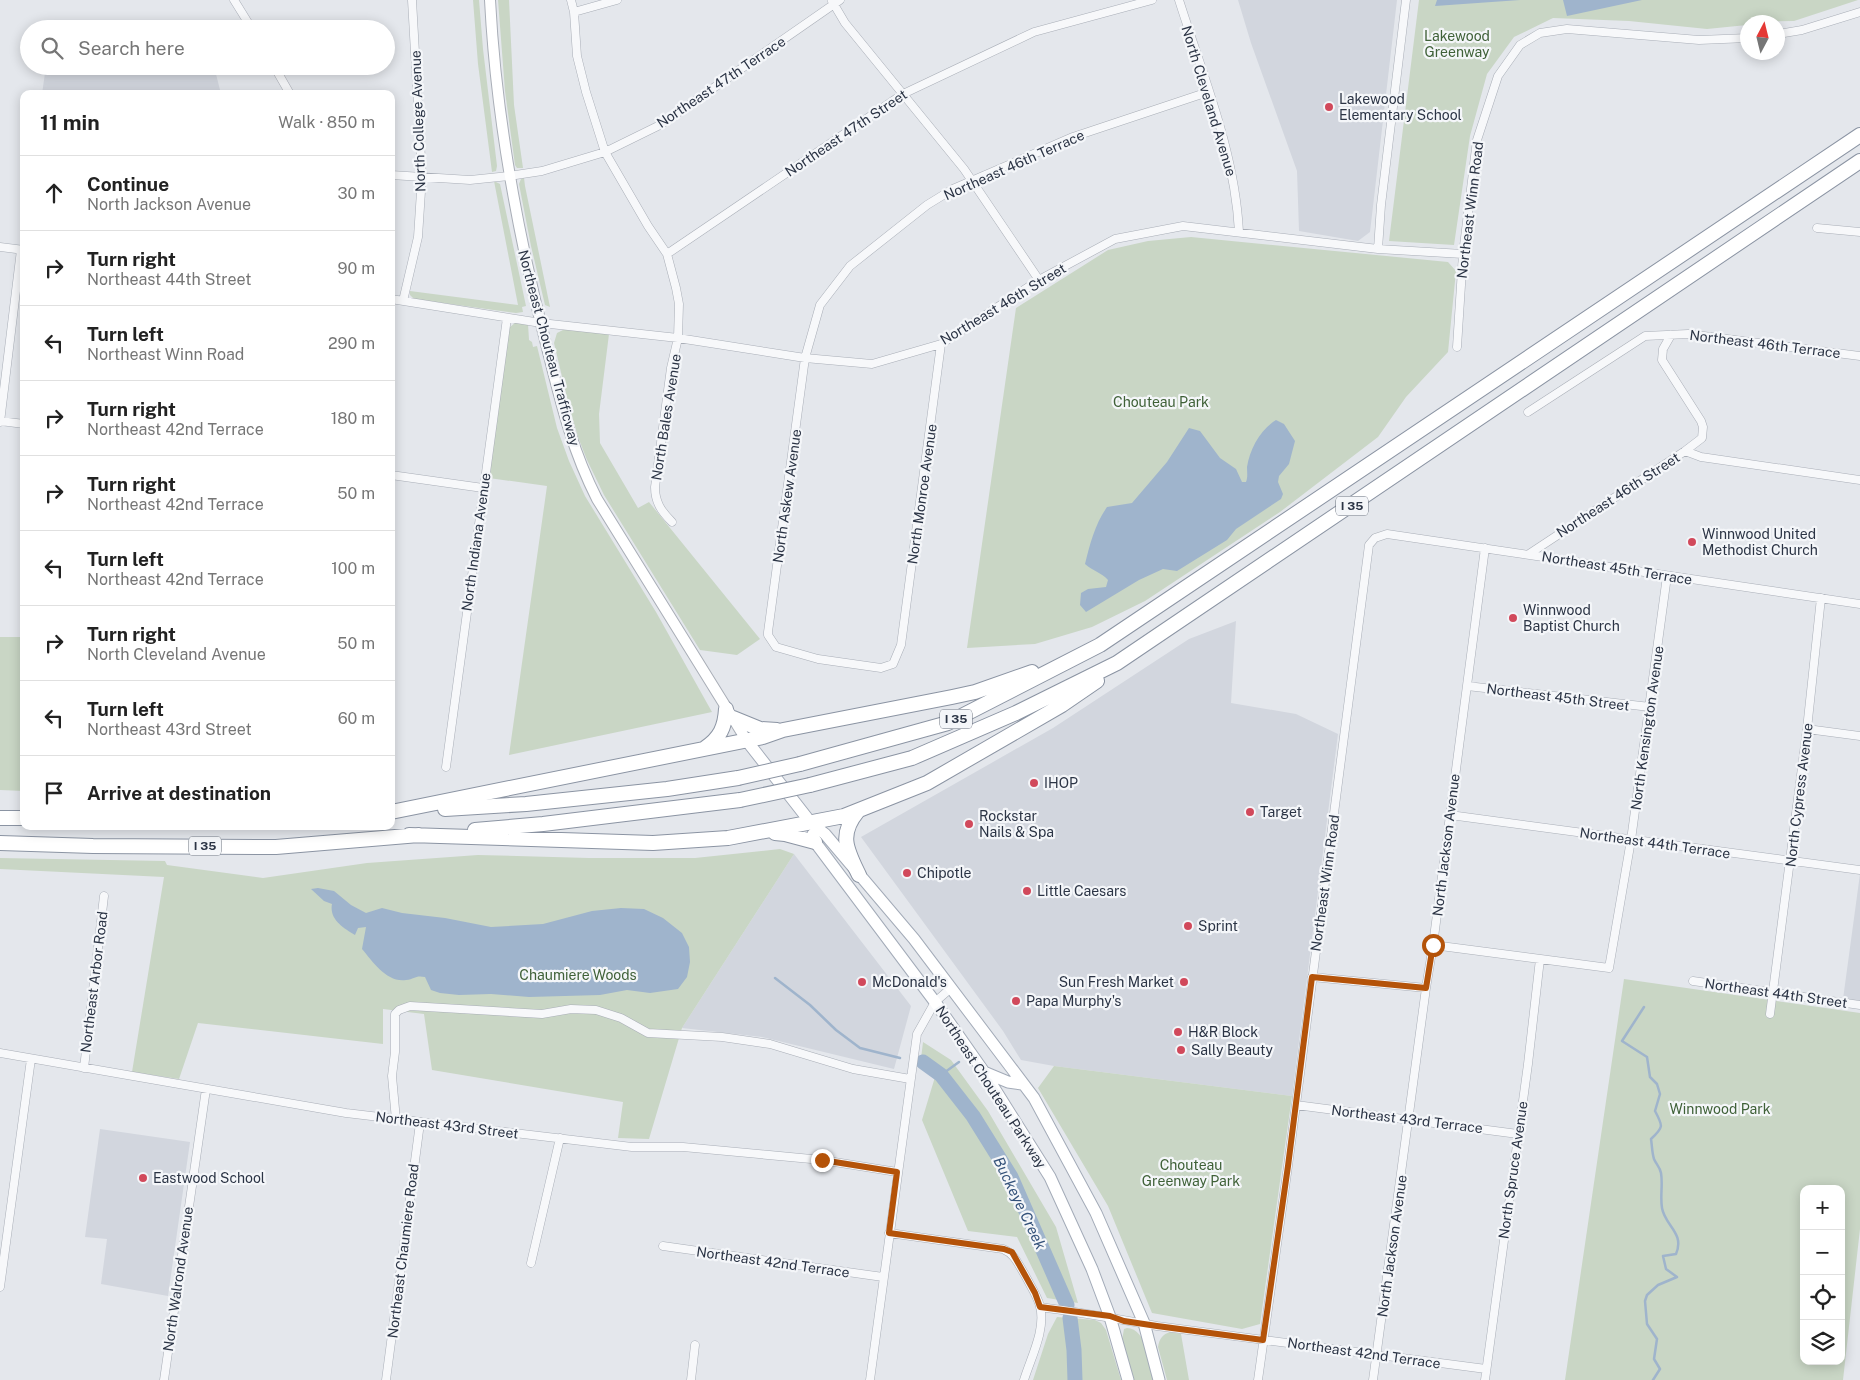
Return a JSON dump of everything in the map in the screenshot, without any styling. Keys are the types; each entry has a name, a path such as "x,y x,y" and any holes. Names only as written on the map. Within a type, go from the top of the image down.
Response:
{"highway":[{"name":"I 35","path":"395,813 526,804 667,789 738,778 800,764 948,724 1100,645 1860,135"},
{"name":"I 35","path":"0,843 93,846 276,847 543,824 740,800 810,785 912,758 1016,713 1117,663 1860,161"},
{"path":"395,812 747,741 783,730 974,692 1043,668 1069,654 1100,645"},
{"path":"409,835 653,843 728,838 844,816 927,783 1062,705 1106,675 1117,663"},
{"path":"702,750 713,743 730,714 760,729 783,730"},
{"path":"858,810 846,829 846,840 849,854 859,875"},
{"path":"0,818 20,818"},
{"path":"764,832 786,834 815,842"}],"main road":[{"name":"Northeast Chouteau Trafficway","path":"490,0 499,100 509,176 524,256 568,430 586,478 597,499 747,741"},
{"path":"747,741 811,823"},
{"name":"Northeast Chouteau Parkway","path":"811,823 815,842 935,1002 984,1072 1050,1177 1092,1269 1110,1316 1128,1380"},
{"name":"Northeast Chouteau Parkway","path":"811,823 825,834 914,939 1034,1098 1096,1213 1144,1324 1159,1380"},
{"path":"984,1072 1008,1082 1022,1084"}],"street":[{"path":"234,0 246,20"},
{"name":"North College Avenue","path":"404,301 418,237 422,176 412,0"},
{"name":"North Bales Avenue","path":"571,0 574,12 577,56 605,152 648,226 667,254 676,288 679,304 678,338 671,368 655,487 658,504 672,522"},
{"path":"574,12 617,0"},
{"name":"Northeast 47th Street","path":"667,254 903,94 1034,32 1152,0"},
{"name":"North Cleveland Avenue","path":"1179,0 1232,171 1239,232"},
{"path":"1378,249 1381,205 1406,0"},
{"path":"835,1 845,23 972,180 1039,280"},
{"name":"Northeast 47th Terrace","path":"395,174 470,180 509,176 542,171 605,152 660,126 835,1"},
{"path":"1785,33 1802,30 1860,12"},
{"name":"Northeast Winn Road","path":"1457,347 1463,254 1477,140 1498,76 1520,45 1540,33 1568,29 1699,40 1740,38"},
{"path":"279,75 288,90"},
{"name":"Northeast 46th Terrace","path":"806,358 820,305 850,266 928,205 953,189 972,180 1073,137 1208,92"},
{"name":"Northeast 46th Street","path":"395,300 507,318 678,338 806,358 872,364 941,344 1039,280 1115,239 1183,226 1378,249 1463,254"},
{"path":"1817,228 1860,232"},
{"path":"0,247 20,250"},
{"path":"20,266 0,421 20,424"},
{"name":"North Indiana Avenue","path":"446,768 507,318"},
{"name":"Northeast 46th Terrace","path":"1528,412 1645,336 1688,334 1723,337 1860,356"},
{"path":"1671,335 1663,349 1662,360 1703,427 1702,438 1685,452"},
{"name":"North Monroe Avenue","path":"768,635 776,647 818,659 882,668 893,664 901,644 941,344"},
{"name":"North Askew Avenue","path":"768,635 806,358"},
{"name":"Northeast 46th Street","path":"1529,554 1685,452 1701,458 1860,480"},
{"path":"395,476 484,488"},
{"name":"Northeast 45th Terrace","path":"1376,538 1387,534 1860,604"},
{"name":"Northeast Winn Road","path":"1258,1380 1369,545 1376,538"},
{"name":"North Jackson Avenue","path":"1374,1380 1485,548"},
{"name":"North Kensington Avenue","path":"1540,959 1609,968 1631,840 1667,576"},
{"name":"North Cypress Avenue","path":"1770,1014 1791,861 1821,598"},
{"name":"Northeast 45th Street","path":"1467,686 1650,707"},
{"path":"1807,729 1860,736"},
{"name":"Northeast 44th Terrace","path":"1450,814 1860,870"},
{"name":"Northeast Arbor Road","path":"84,1068 104,896"},
{"path":"1433,945 1540,959"},
{"name":"North Spruce Avenue","path":"1485,1380 1540,959"},
{"path":"1312,977 1426,988"},
{"name":"Northeast 44th Street","path":"1693,981 1860,1005"},
{"path":"870,1380 916,1034 935,1002 951,988"},
{"path":"396,1120 392,1076 395,1052 395,1014 405,1007 416,1006 542,1014 571,1009 596,1010 621,1018 648,1033 722,1037 770,1044 853,1069 910,1079"},
{"name":"Northeast 43rd Street","path":"0,1053 396,1120 632,1147 683,1147 812,1159 897,1172"},
{"path":"0,1286 31,1059"},
{"name":"North Walrond Avenue","path":"164,1380 206,1089"},
{"name":"Northeast 43rd Terrace","path":"1296,1105 1518,1134"},
{"name":"Northeast Chaumiere Road","path":"386,1380 420,1123"},
{"path":"531,1263 560,1138"},
{"path":"889,1233 1004,1249 1012,1252 1035,1293 1040,1307 1040,1333 1024,1380"},
{"name":"Northeast 42nd Terrace","path":"664,1246 883,1277"},
{"name":"Northeast 42nd Terrace","path":"1040,1307 1110,1316 1124,1321 1144,1324 1486,1369"},
{"path":"691,1380 695,1345"}],"shaded area":[{"name":"Lakewood Elementary School","path":"1238,0 1397,0 1370,232 1358,241 1299,231 1297,171 1251,43"},
{"path":"45,75 216,75 220,90 43,90"},
{"path":"1236,621 1231,703 1296,714 1338,734 1292,1096 1054,1066 1021,1060 1003,1031 861,837 1053,728 1189,639"},
{"path":"794,854 911,1006 894,1069 762,1037 682,1028"},
{"path":"1860,874 1860,1001 1843,999"},
{"path":"100,1129 190,1142 168,1296 101,1284 107,1239 85,1237"}],"green space":[{"path":"473,0 479,0 497,166 496,171 492,172 478,64"},
{"path":"498,0 509,0 514,105 523,168 517,168 515,165 505,91"},
{"name":"Lakewood Greenway","path":"1419,0 1858,0 1794,21 1785,21 1785,15 1740,15 1740,26 1707,29 1629,21 1553,18 1514,37 1487,74 1470,136 1454,245 1389,241"},
{"path":"524,178 550,307 545,305 531,246 519,184 521,179"},
{"path":"494,181 500,184 526,306 522,307 523,312 516,313 414,299 410,295 410,291 518,305"},
{"name":"Chouteau Park","path":"1191,237 1448,262 1456,271 1448,352 1406,397 1378,437 1280,512 1145,601 1092,627 1035,644 967,648 1016,308 1108,250 1148,241"},
{"path":"516,322 528,324 529,340 532,342 533,347 537,346 557,428 585,496 656,612 712,712 509,755 547,486 489,478 509,328"},
{"path":"565,329 609,334 599,414 600,443 638,508 649,502 760,639 737,655 700,650 604,495 578,437 554,343 557,333"},
{"path":"0,637 20,637 20,791 0,790"},
{"name":"Chaumiere Woods","path":"780,849 794,854 682,1028 649,1139 618,1138 623,1102 432,1070 424,1014 383,1009 383,1044 198,1023 179,1079 132,1072 164,877 0,869 0,858 165,861 167,865 263,878 367,863 478,855 695,858"},
{"name":"Winnwood Park","path":"1624,979 1860,1013 1860,1229 1845,1362 1845,1185 1800,1185 1800,1365 1845,1365 1843,1380 1565,1380"},
{"path":"923,1042 951,1060 988,1111 1056,1227 1078,1303 1047,1298 1017,1237 968,1231 922,1120 935,1077 920,1067"},
{"name":"Chouteau Greenway Park","path":"1054,1066 1292,1096 1260,1324 1242,1329 1152,1313 1108,1206 1038,1088"},
{"path":"1057,1317 1095,1320 1101,1323 1106,1330 1121,1380 1033,1380 1048,1334"},
{"path":"1127,1328 1139,1334 1143,1341 1154,1380 1133,1380 1122,1340 1124,1329"},
{"path":"1170,1332 1181,1334 1189,1380 1167,1380 1158,1347 1162,1337"}],"water":[{"path":"1437,0 1520,0 1435,6"},
{"path":"1563,0 1642,0 1567,16"},
{"path":"1276,420 1284,424 1295,441 1289,464 1279,476 1278,482 1283,494 1281,499 1236,529 1227,540 1177,571 1163,569 1139,580 1086,612 1080,605 1081,593 1088,589 1106,587 1108,580 1085,564 1096,527 1107,507 1132,503 1167,462 1189,428 1200,431 1220,458 1236,469 1242,482 1246,482 1247,467 1253,447 1265,429"},
{"path":"318,888 334,891 351,905 366,913 382,908 491,927 543,924 592,911 621,908 644,909 663,918 682,933 689,947 690,962 687,977 678,989 650,993 627,990 600,995 529,997 440,993 431,990 425,977 419,976 409,980 399,980 381,970 362,949 366,927 358,928 355,935 342,926 335,919 332,904 324,901 311,889"}],"waterway":[{"name":"Buckeye Creek","path":"775,978 860,1048 900,1058"},
{"path":"1644,1007 1622,1041 1647,1057 1650,1077 1657,1084 1660,1094 1655,1111 1661,1126 1651,1139 1652,1152 1661,1173 1662,1208 1678,1240 1676,1254 1663,1256 1666,1269 1677,1277 1658,1285 1647,1295 1645,1301 1647,1324 1657,1339 1654,1359 1660,1369 1653,1380"},
{"name":"Buckeye Creek","path":"923,1062 941,1075 973,1116 1011,1177 1067,1305"},
{"path":"941,1075 959,1062"},
{"name":"Buckeye Creek","path":"1070,1318 1075,1380"}],"place":[{"name":"Lakewood Elementary School","path":"1329,107"},
{"name":"Winnwood United Methodist Church","path":"1692,542"},
{"name":"Winnwood Baptist Church","path":"1513,618"},
{"name":"IHOP","path":"1034,783"},
{"name":"Target","path":"1250,812"},
{"name":"Rockstar Nails & Spa","path":"969,824"},
{"name":"Chipotle","path":"907,873"},
{"name":"Little Caesars","path":"1027,891"},
{"name":"Sprint","path":"1188,926"},
{"name":"McDonald's","path":"862,982"},
{"name":"Sun Fresh Market","path":"1184,982"},
{"name":"Papa Murphy's","path":"1016,1001"},
{"name":"H&R Block","path":"1178,1032"},
{"name":"Sally Beauty","path":"1181,1050"},
{"name":"Eastwood School","path":"143,1178"}],"route":[{"path":"822,1160 897,1172 889,1233 1004,1249 1012,1252 1035,1293 1040,1307 1110,1316 1124,1321 1157,1326 1263,1340 1312,977 1426,988 1433,945"}]}
